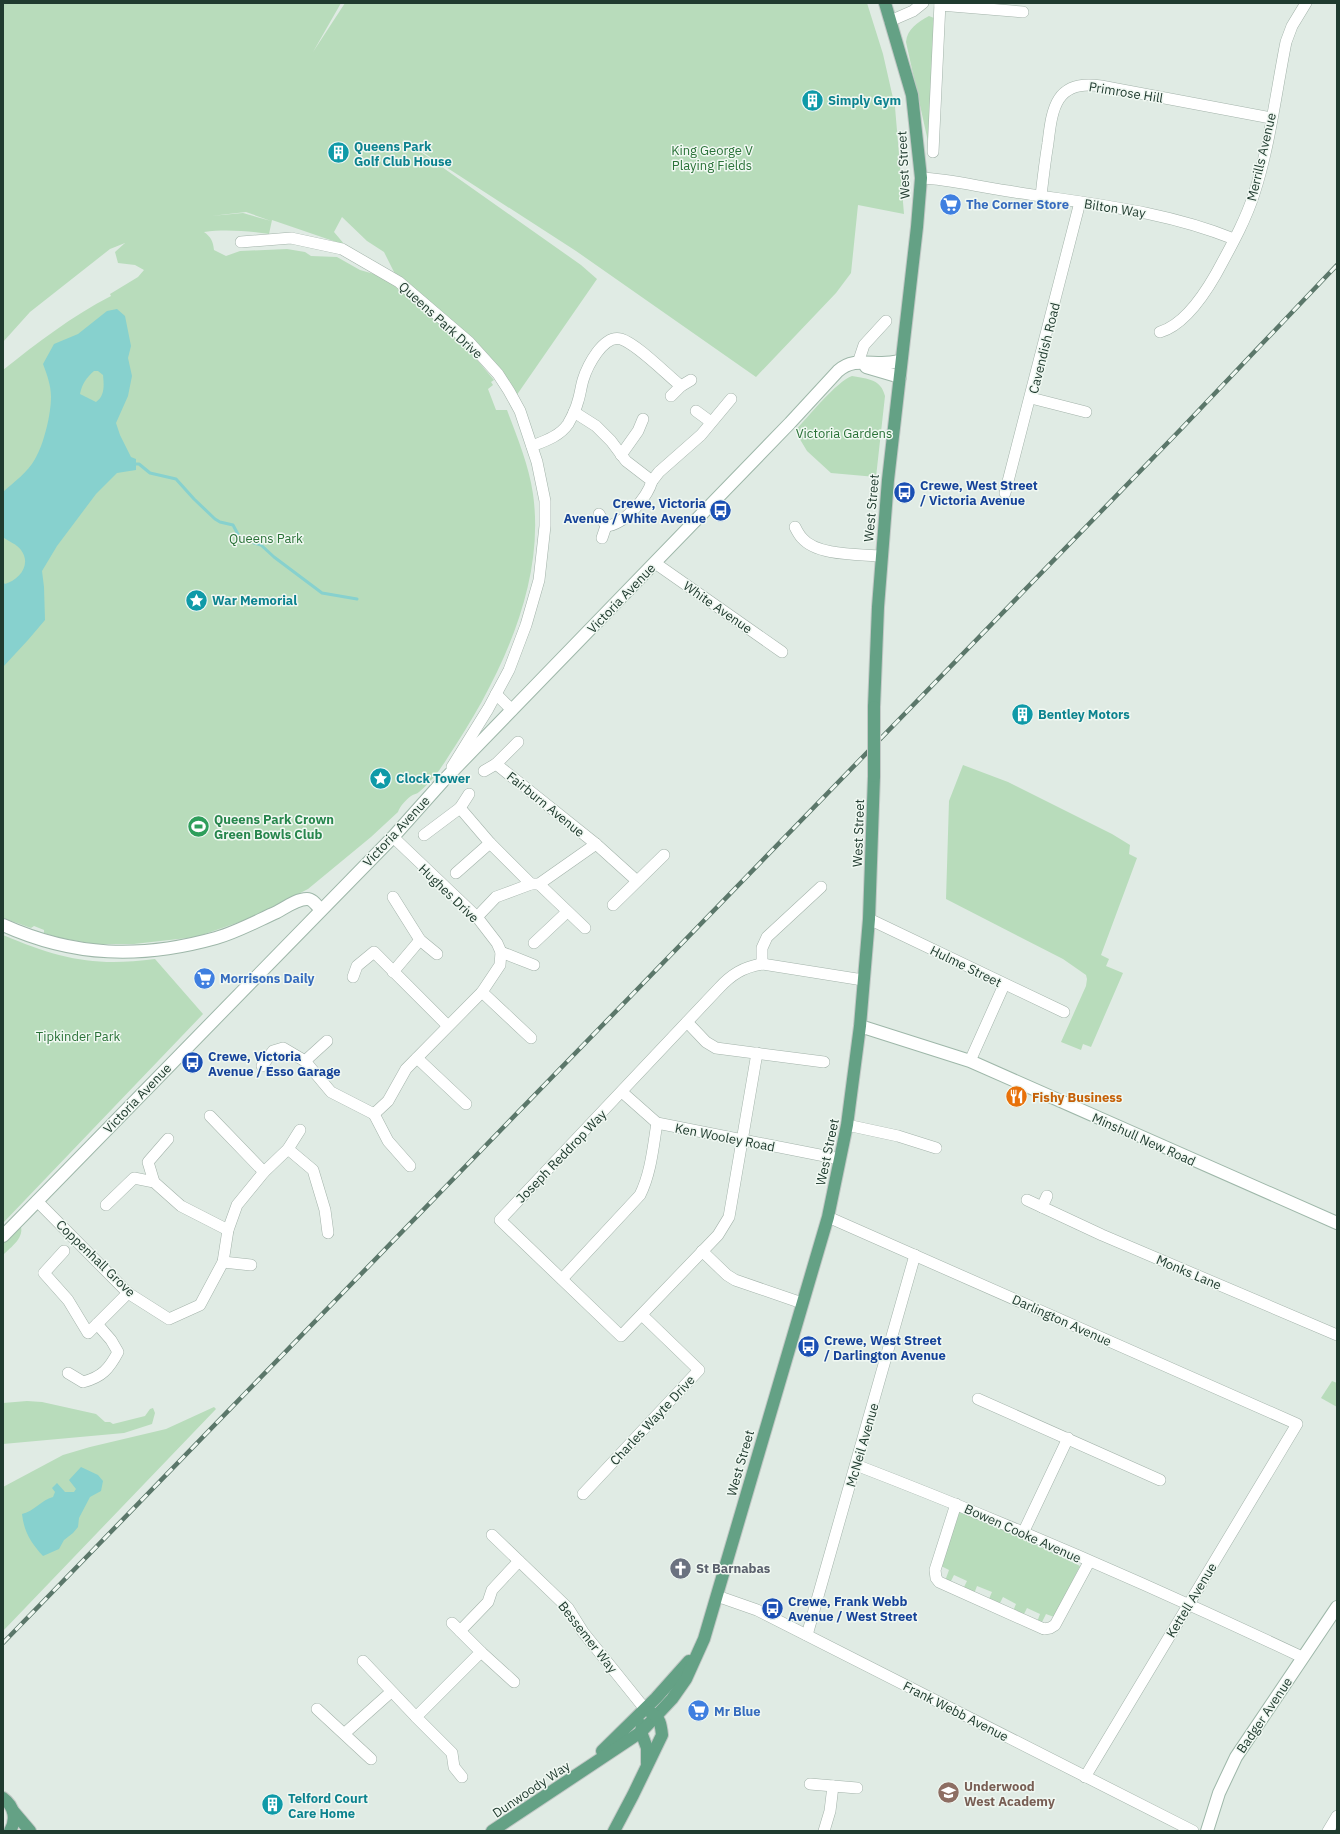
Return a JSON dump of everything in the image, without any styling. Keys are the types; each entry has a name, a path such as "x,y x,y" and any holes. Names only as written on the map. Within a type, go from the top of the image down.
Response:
{"main road":[{"name":"West Street","path":"640,1732 672,1699 686,1679 704,1639 828,1217 847,1125 860,1026 869,919 874,776 874,707 881,556 888,480 918,227 921,178 912,95 885,3"},
{"name":"West Street","path":"630,1723 679,1674 699,1648"},
{"path":"614,1831 647,1766 662,1735 661,1725 657,1716 645,1709 640,1732 647,1748 647,1766"},
{"name":"Dunwoody Way","path":"585,1769 630,1723"},
{"name":"Dunwoody Way","path":"492,1831 640,1732"},
{"path":"3,1798 30,1831"},
{"path":"10,1831 14,1821 13,1810"}],"street":[{"path":"890,21 913,11 923,3"},
{"name":"Merrills Avenue","path":"1160,332 1171,328 1201,297 1234,239 1254,194 1267,144 1286,42 1292,26 1306,3"},
{"path":"933,152 940,4 1023,12"},
{"name":"Primrose Hill","path":"1041,196 1053,110 1062,95 1075,86 1083,84 1101,86 1271,118"},
{"name":"Bilton Way","path":"921,178 942,180 1156,214 1201,227 1234,239"},
{"name":"Cavendish Road","path":"1005,493 1031,398 1080,202"},
{"name":"Queens Park Drive","path":"241,242 291,238 342,249 399,282 469,342 493,367 512,395 520,411 542,480 545,501 546,526 539,580 526,625 512,663 496,694 443,781"},
{"path":"886,321 864,346 859,363 867,368 900,377"},
{"path":"532,446 552,438 568,424 574,412 588,369 605,342 614,338 621,339 633,345 681,386"},
{"name":"Victoria Avenue","path":"3,1236 393,837 443,781 655,563 838,371 848,364 902,361"},
{"path":"670,396 681,386 692,380"},
{"path":"1031,398 1086,412"},
{"path":"606,526 620,521 632,511 646,494 652,481 701,435 731,399"},
{"path":"696,411 711,422"},
{"path":"574,412 596,426 633,467 652,481"},
{"path":"621,455 638,431 643,419"},
{"path":"599,514 606,526 602,538"},
{"path":"796,527 803,540 822,549 839,553 881,556"},
{"name":"White Avenue","path":"655,563 782,652"},
{"path":"496,694 512,710"},
{"name":"Fairburn Avenue","path":"484,771 496,764 518,742"},
{"name":"Fairburn Avenue","path":"496,764 596,844 637,881"},
{"path":"424,835 460,808 468,794"},
{"path":"460,808 490,843 585,928"},
{"name":"Hughes Drive","path":"393,837 476,917 497,943 501,952"},
{"path":"456,873 490,843"},
{"name":"Fairburn Avenue","path":"476,917 496,897 535,884 596,844"},
{"path":"613,905 664,855"},
{"path":"821,887 767,937 762,948 762,964 864,980"},
{"path":"393,897 420,940 437,954"},
{"path":"3,925 35,938 76,949 113,953 138,953 186,946 217,938 246,926 295,902 306,899 313,902 321,910"},
{"path":"534,943 567,912"},
{"name":"Hulme Street","path":"869,919 1064,1012"},
{"path":"393,972 420,940"},
{"path":"352,977 357,966 374,952 447,1025"},
{"path":"374,1114 388,1100 406,1069 447,1025 482,992 500,965 501,952 534,965"},
{"name":"Joseph Reddrop Way","path":"562,1279 500,1220 727,979 735,973 751,966 762,964"},
{"path":"970,1061 1004,984"},
{"path":"482,992 531,1038"},
{"path":"687,1022 706,1042 716,1048 824,1062"},
{"name":"Minshull New Road","path":"860,1026 970,1061 1337,1224"},
{"path":"305,1061 327,1041"},
{"path":"262,1066 273,1051 283,1048 305,1061 331,1092 374,1114 388,1141 410,1166"},
{"path":"656,1123 649,1170 640,1195 562,1279 621,1336 725,1226 729,1217 741,1139 757,1053"},
{"path":"417,1058 466,1104"},
{"name":"Ken Wooley Road","path":"622,1092 656,1123 840,1159"},
{"path":"210,1116 264,1172"},
{"path":"847,1125 898,1136 936,1148"},
{"name":"Coppenhall Grove","path":"37,1201 128,1293 170,1319 200,1305 223,1262 228,1230 238,1205 264,1172 288,1149 300,1130"},
{"path":"154,1182 148,1162 168,1139"},
{"path":"288,1149 313,1170 325,1210 328,1233"},
{"path":"106,1205 134,1178 154,1182 181,1206 228,1230"},
{"path":"1042,1207 1047,1196"},
{"name":"Monks Lane","path":"1027,1200 1102,1235 1337,1336"},
{"name":"Darlington Avenue","path":"828,1217 1297,1424"},
{"path":"702,1251 727,1275 735,1280 802,1303"},
{"path":"64,1252 44,1273 68,1300 88,1333 128,1293"},
{"name":"McNeil Avenue","path":"807,1635 915,1255"},
{"path":"223,1262 251,1265"},
{"name":"Charles Wayte Drive","path":"583,1494 699,1370 642,1315"},
{"path":"68,1373 84,1382 96,1379 110,1367 118,1352 111,1340 97,1324"},
{"path":"978,1399 1160,1480"},
{"name":"Kettell Avenue","path":"1085,1777 1297,1424"},
{"path":"1023,1533 1068,1438"},
{"name":"Bowen Cooke Avenue","path":"856,1465 956,1504 1189,1604 1302,1657"},
{"name":"Bowen Cooke Avenue","path":"956,1504 935,1570 936,1578 940,1582 1044,1629 1055,1625 1089,1562"},
{"name":"Bessemer Way","path":"492,1535 568,1608 582,1632 645,1709"},
{"path":"460,1631 488,1602 492,1590 519,1561"},
{"name":"Frank Webb Avenue","path":"717,1596 757,1610 1193,1831"},
{"name":"Badger Avenue","path":"1207,1831 1219,1793 1236,1757 1337,1607"},
{"path":"452,1623 514,1682"},
{"path":"416,1717 481,1652"},
{"path":"363,1661 391,1692 452,1753 454,1767 462,1777"},
{"path":"345,1733 391,1692"},
{"path":"317,1709 345,1733 371,1759"},
{"path":"810,1784 857,1788"},
{"path":"824,1831 830,1811 833,1786"},
{"path":"1328,1831 1337,1816"}],"green space":[{"path":"3,3 341,3 313,52 345,3 867,3 883,54 895,107 904,214 858,205 851,273 836,293 756,377 576,251 401,138 581,265 597,279 514,399 495,362 399,282 384,252 367,241 342,217 334,232 345,245 272,220 269,234 236,231 204,232 211,240 214,250 226,256 240,251 287,249 305,252 311,256 337,257 360,270 381,276 414,300 462,342 494,380 491,382 493,385 488,389 496,410 507,410 526,462 533,494 535,529 532,563 525,598 514,632 484,697 467,728 445,762 435,776 418,793 407,799 398,812 371,837 308,889 251,918 196,937 134,944 95,944 60,938 44,933 44,930 34,926 31,928 3,918 3,370 55,330 82,312 111,296 110,294 138,277 144,270 135,265 118,263 115,252 125,243 110,249 30,312 3,342","holes":["246,212 271,221 243,213 211,216"]},
{"path":"929,16 934,18 929,124 931,155 906,42 908,33 917,23"},
{"name":"Victoria Gardens","path":"852,376 868,379 877,383 883,390 885,396 876,477 831,473 807,451 795,431 838,385"},
{"path":"963,765 1008,782 1112,834 1130,845 1129,854 1137,858 1101,955 1109,959 1106,966 1123,973 1091,1047 1083,1044 1081,1050 1061,1042 1086,986 1086,975 1063,959 946,899 949,801"},
{"name":"Tipkinder Park","path":"3,935 42,950 78,959 114,962 155,959 203,1014 3,1223"},
{"path":"20,1224 21,1233 17,1241 3,1255 3,1242"},
{"path":"1332,1381 1337,1383 1337,1407 1321,1398"},
{"path":"27,1401 42,1402 96,1414 105,1422 110,1422 113,1424 145,1416 150,1409 153,1408 155,1413 152,1424 124,1433 3,1444 3,1403"},
{"path":"214,1407 216,1409 3,1631 3,1487 63,1455 166,1429"},
{"path":"957,1511 1024,1539 1080,1566 1054,1617 1046,1614 1041,1624 1037,1622 1040,1614 1027,1608 1023,1616 1013,1611 1016,1604 1003,1597 999,1605 988,1601 992,1592 977,1586 974,1594 963,1589 967,1581 954,1575 950,1583 945,1581 949,1570 941,1566"}],"water":[{"path":"117,309 125,316 131,346 128,358 132,376 128,396 116,423 131,457 136,459 136,470 117,473 96,494 57,546 42,571 45,620 3,667 3,582 5,584 15,579 22,571 25,561 21,550 3,537 3,492 29,468 38,453 44,437 51,404 51,393 50,384 43,364 54,344 78,334 107,311","holes":["94,371 98,371 103,375 104,386 101,397 96,402 80,394 83,384"]},
{"path":"81,1467 98,1475 103,1481 101,1491 90,1497 79,1518 78,1527 64,1540 59,1549 43,1556 29,1537 24,1526 22,1514 27,1513 45,1500 53,1497 55,1492 52,1488 57,1483 65,1492 74,1492 76,1489 69,1480"}],"waterway":[{"path":"136,464 139,464 150,473 176,479 215,519 220,522 233,525 240,538 245,540"},
{"path":"254,543 261,545 274,557 322,593 357,599"}],"railway":[{"path":"3,1643 1182,428 1337,265"}],"place":[{"name":"Simply Gym","path":"812,100"},
{"name":"Queens Park Golf Club House","path":"339,153"},
{"name":"The Corner Store","path":"950,204"},
{"name":"Crewe, West Street / Victoria Avenue","path":"904,492"},
{"name":"Crewe, Victoria Avenue / White Avenue","path":"721,510"},
{"name":"War Memorial","path":"196,600"},
{"name":"Bentley Motors","path":"1023,714"},
{"name":"Clock Tower","path":"380,778"},
{"name":"Queens Park Crown Green Bowls Club","path":"198,826"},
{"name":"Morrisons Daily","path":"204,978"},
{"name":"Crewe, Victoria Avenue / Esso Garage","path":"193,1063"},
{"name":"Fishy Business","path":"1017,1097"},
{"name":"Crewe, West Street / Darlington Avenue","path":"808,1347"},
{"name":"St Barnabas","path":"680,1568"},
{"name":"Crewe, Frank Webb Avenue / West Street","path":"772,1608"},
{"name":"Mr Blue","path":"698,1711"},
{"name":"Underwood West Academy","path":"949,1793"},
{"name":"Telford Court Care Home","path":"272,1805"}],"park label":[{"name":"King George V Playing Fields","path":"712,158"},
{"name":"Queens Park","path":"266,538"}]}
